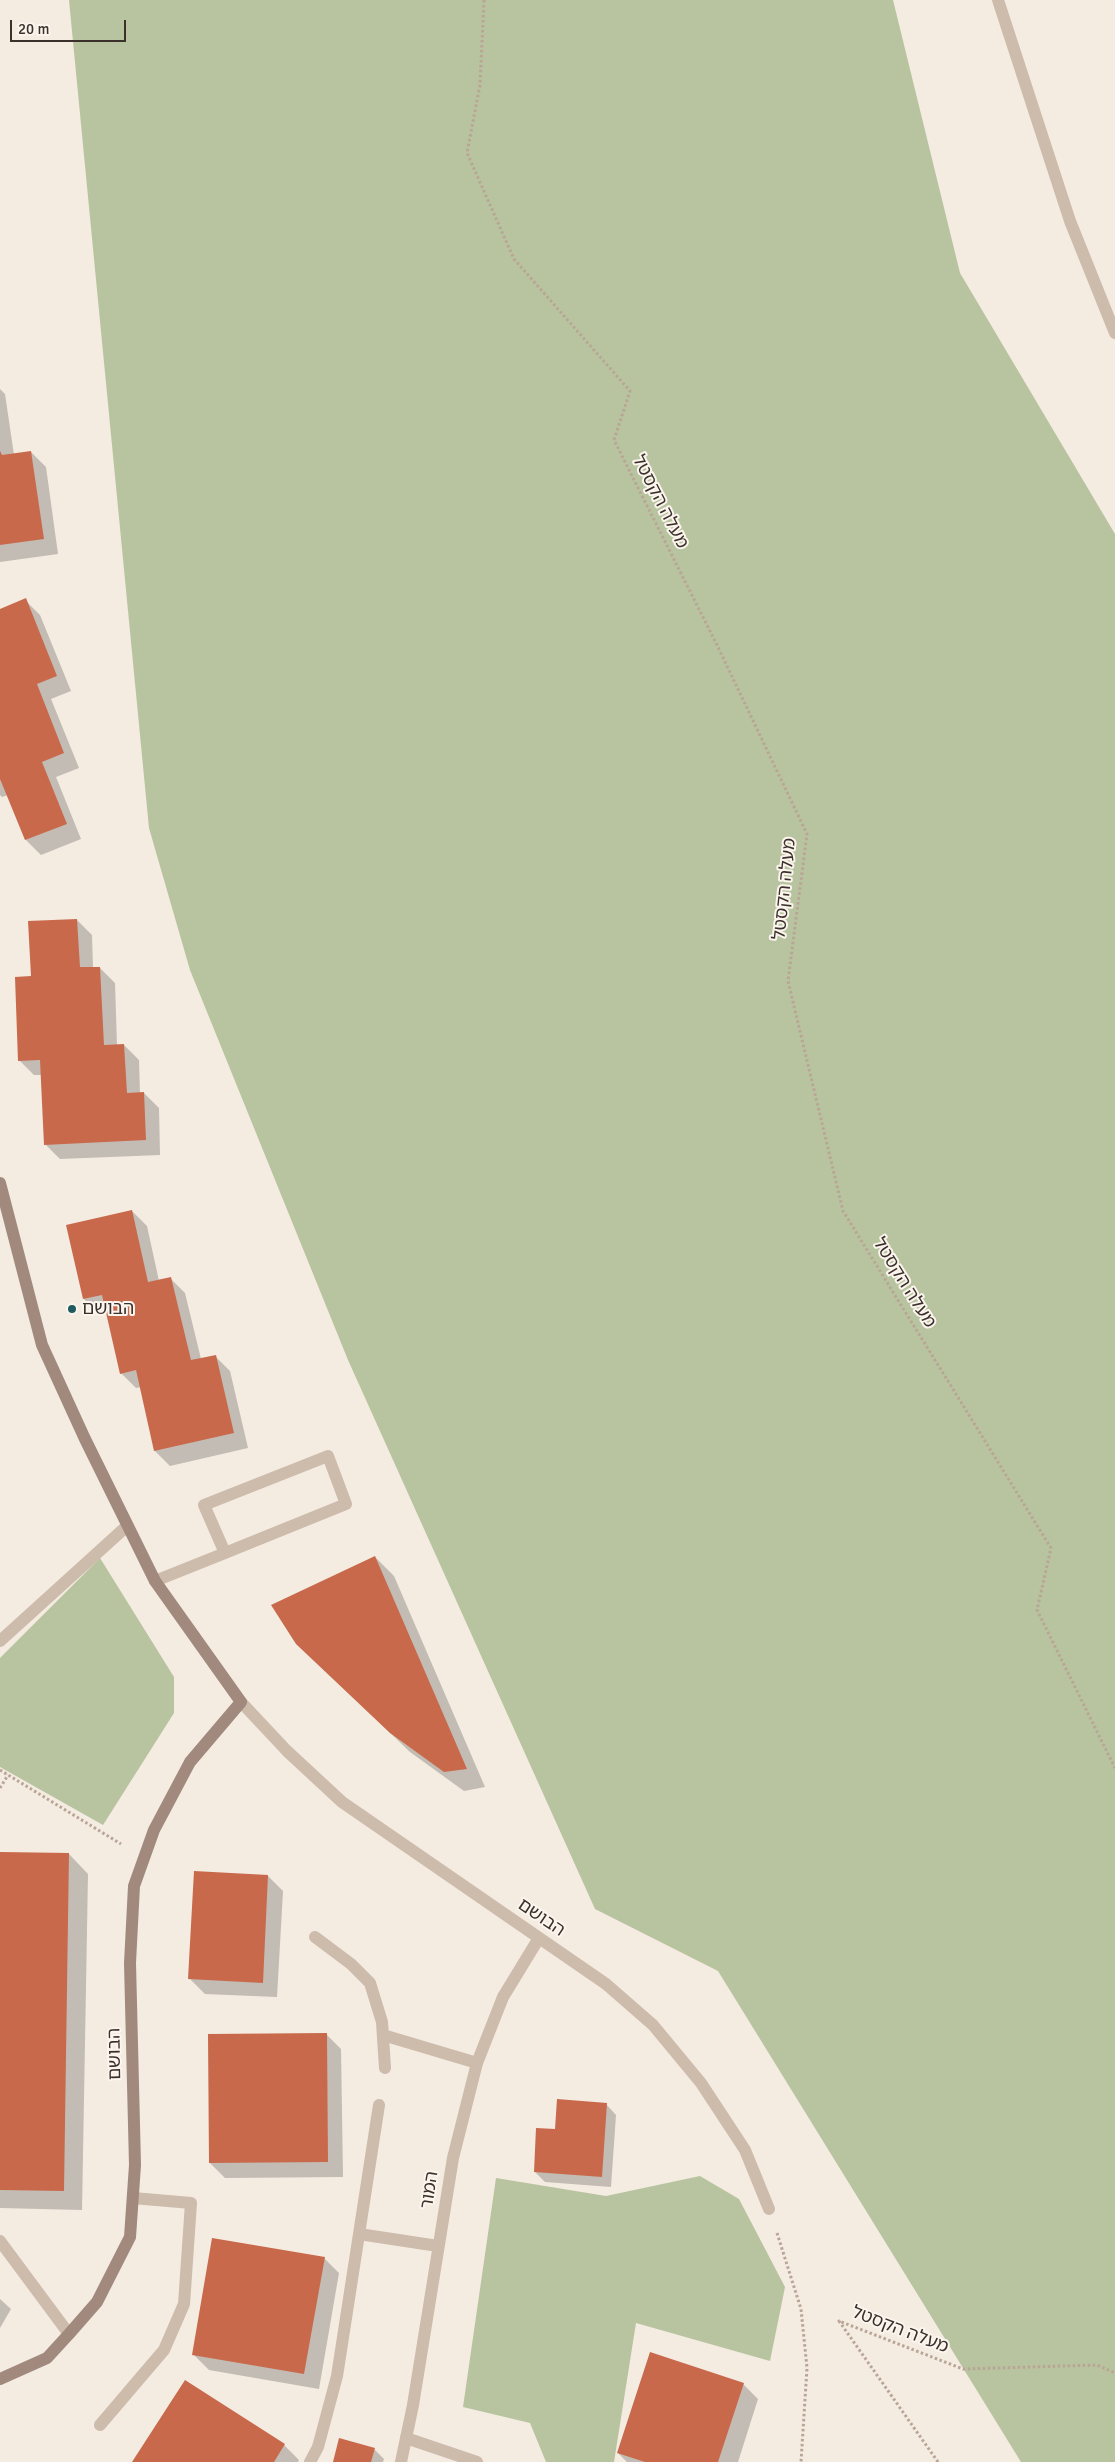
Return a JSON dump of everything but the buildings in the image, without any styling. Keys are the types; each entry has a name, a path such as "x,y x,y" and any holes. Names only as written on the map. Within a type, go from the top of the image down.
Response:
{"street":[{"path":"998,0 1070,221 1115,333"},
{"name":"הבושם","path":"0,1183 42,1346 154,1581 241,1702 286,1752 342,1802 606,1984 653,2025 701,2083 745,2150 769,2209"},
{"path":"154,1581 225,1553 346,1504 328,1456 204,1505 225,1553"},
{"path":"0,1641 127,1526"},
{"name":"הבושם","path":"0,2379 47,2358 69,2334 97,2302 130,2237 135,2165 130,1963 134,1886 154,1830 190,1762 241,1702"},
{"path":"315,1937 351,1964 370,1983 382,2022 385,2068"},
{"name":"המור","path":"401,2462 452,2158 477,2063 503,1997 539,1938"},
{"path":"383,2035 477,2063"},
{"path":"310,2462 318,2447 337,2376 379,2105"},
{"path":"100,2425 164,2350 184,2304 191,2203 133,2198"},
{"path":"359,2234 438,2246"},
{"path":"0,2242 69,2334"},
{"path":"406,2438 467,2457 477,2462"}],"path":[{"name":"מעלה הקסטל","path":"484,0 480,85 468,153 514,259 630,391 614,440 718,645 807,834 788,981 843,1211 1051,1548 1036,1610 1115,1768"},
{"path":"0,1770 144,1858"},
{"path":"0,1788 8,1775"},
{"path":"769,2209 801,2308 807,2368 801,2462"},
{"name":"מעלה הקסטל","path":"938,2462 840,2321 963,2369 1097,2365 1115,2373"}],"green space":[{"path":"69,0 893,0 960,273 1115,534 1115,2462 1021,2462 718,1971 595,1909 348,1360 190,970 149,828"},
{"path":"100,1558 174,1677 174,1713 103,1825 0,1767 0,1658"},
{"path":"700,2176 739,2199 785,2287 770,2361 636,2323 614,2462 546,2462 530,2423 463,2407 496,2178 606,2196"}],"place":[{"name":"הבושם","path":"72,1309"}]}
